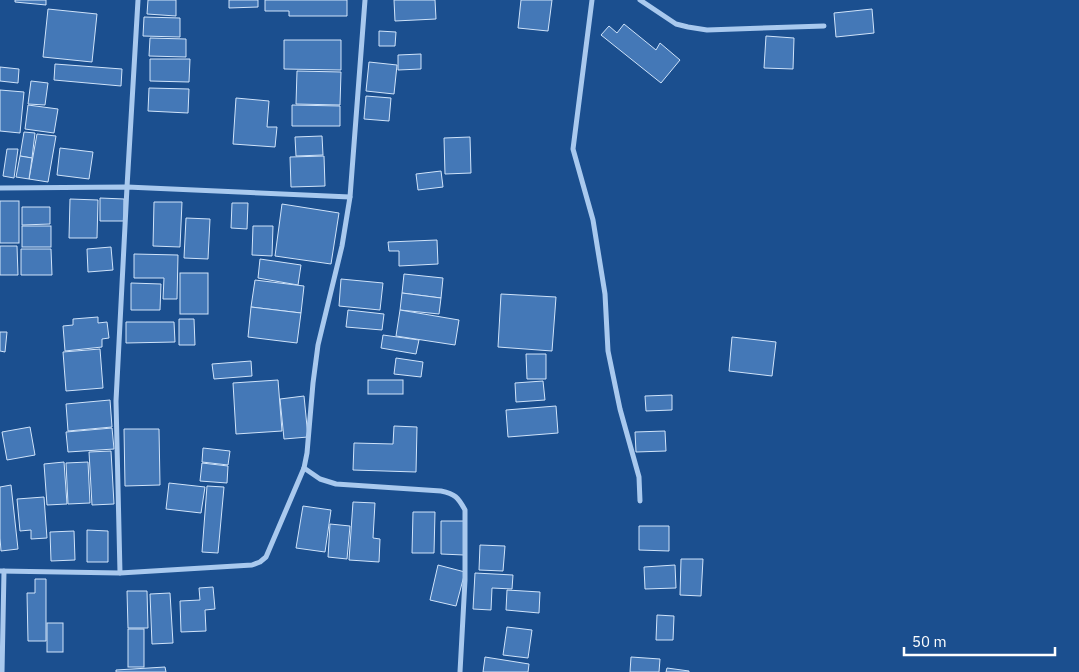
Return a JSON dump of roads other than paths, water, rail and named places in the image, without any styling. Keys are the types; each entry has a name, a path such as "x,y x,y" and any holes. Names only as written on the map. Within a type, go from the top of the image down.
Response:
{"street":[{"path":"120,573 116,400 138,0"},
{"path":"2,672 2,571 120,573 252,565 260,562 266,556 304,468 307,453 318,345 342,246 350,197 365,0"},
{"path":"592,0 573,149 593,220 605,294 608,351 620,409 639,477 640,501"},
{"path":"640,0 676,24 707,30 824,26"},
{"path":"0,188 127,187 350,197"},
{"path":"304,468 320,479 336,484 441,491 451,494 460,500 465,510 465,580 460,672"}]}
